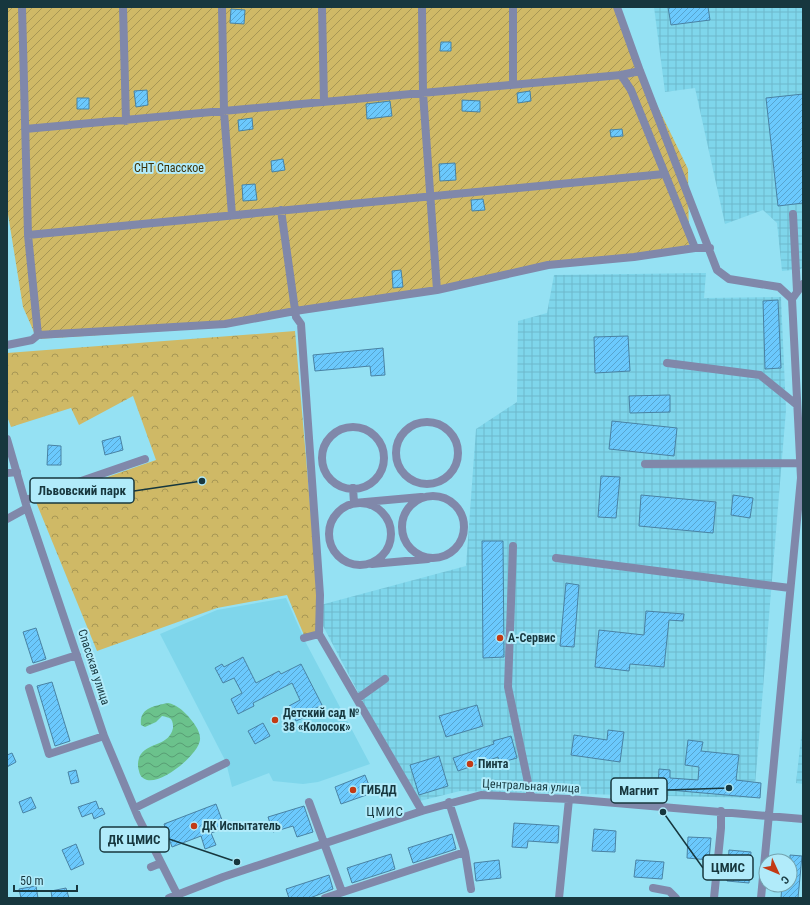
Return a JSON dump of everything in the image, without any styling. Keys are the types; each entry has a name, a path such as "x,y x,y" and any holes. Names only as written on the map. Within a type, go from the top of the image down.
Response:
{"street":[{"path":"22,7 24,129 28,235 38,335"},
{"path":"123,7 126,121"},
{"path":"222,7 224,112 232,215"},
{"path":"322,7 324,102"},
{"path":"422,7 423,93 437,290"},
{"path":"512,84 513,7"},
{"path":"617,7 640,70 710,248 717,270 729,279 779,287 792,299"},
{"path":"24,129 126,121 621,75 640,70"},
{"path":"621,75 631,90 694,248"},
{"path":"28,235 664,174"},
{"path":"281,210 296,317 301,324 320,595 319,634 422,810"},
{"path":"793,214 797,291"},
{"path":"7,345 32,340 38,335 225,324 295,311 437,290 548,265 634,257 694,248 710,248"},
{"path":"761,898 790,588 802,478 792,299 803,284"},
{"path":"667,363 760,375 797,405"},
{"path":"384,453 398,442 407,429 421,422 438,423 451,432 458,447 456,463 447,476 442,479 432,483 416,482 403,473 396,458 398,442"},
{"path":"347,427 363,429 377,438 384,453 382,469 373,482 358,489 342,488 329,478 322,464 323,448 332,434 347,427"},
{"name":"Спасская улица","path":"7,440 26,504 104,736 175,897"},
{"path":"7,518 26,504 145,459"},
{"path":"645,464 800,463"},
{"path":"7,474 17,472"},
{"path":"353,488 354,503"},
{"path":"428,496 413,503 404,516 402,532 409,547 422,556 439,558"},
{"path":"428,496 444,497 457,507 464,521 462,537 453,551 439,558 365,564 349,563 336,554 329,539 330,523 339,510 354,503 428,496"},
{"path":"354,503 370,504 383,514 390,528 389,544 380,558 365,564"},
{"path":"513,546 508,687 531,797"},
{"path":"556,558 790,588"},
{"path":"304,638 319,634"},
{"path":"30,670 77,655"},
{"path":"357,699 385,679"},
{"path":"29,688 49,754 104,736"},
{"path":"135,808 226,763"},
{"name":"Центральная улица","path":"175,897 223,877 422,810 480,795 569,799 803,819"},
{"path":"559,898 569,799"},
{"path":"309,802 342,892"},
{"path":"449,802 465,852 471,889"},
{"path":"714,898 721,828 721,812"},
{"path":"325,898 465,852"},
{"path":"151,867 161,863"},
{"path":"653,888 669,891 676,898"}],"shaded area":[{"path":"654,7 803,7 803,267 801,269 782,271 777,223 763,210 725,224 695,88 665,92"},
{"name":"ЦМИС","path":"706,273 704,298 781,297 786,410 754,798 460,791 416,802 313,607 466,566 476,429 517,402 518,321 547,313 554,275"},
{"name":"Детский сад № 38 «Колосок»","path":"286,598 306,643 370,764 318,782 303,784 273,781 269,773 232,787 226,762 160,634 217,610"},
{"path":"803,720 803,784 796,783"}],"green space":[{"name":"СНТ Спасское","path":"7,7 615,7 640,70 688,169 689,247 477,279 226,327 37,339 23,307 7,208"},
{"path":"295,331 321,631 304,635 287,595 217,608 97,651 36,502 156,460 133,396 79,425 71,408 11,427 7,416 7,353"}],"water":[{"path":"168,703 179,708 188,716 198,730 200,740 193,753 178,767 161,778 147,780 139,773 138,764 140,756 149,747 168,738 171,734 173,725 171,719 162,716 156,722 145,727 141,725 142,715 148,709"}],"building":[{"path":"668,7 708,7 710,20 671,25"},
{"path":"231,9 245,10 244,24 230,23"},
{"path":"441,42 451,42 451,51 440,51"},
{"path":"147,90 148,105 136,107 134,91"},
{"path":"530,91 531,101 518,103 517,93"},
{"path":"803,94 803,203 778,206 766,98"},
{"path":"77,98 89,98 89,109 77,109"},
{"path":"462,100 480,101 480,112 462,111"},
{"path":"390,101 392,116 367,119 366,104"},
{"path":"252,118 253,129 239,131 238,120"},
{"path":"622,129 623,136 611,137 610,130"},
{"path":"283,159 285,170 272,172 271,161"},
{"path":"455,163 456,180 440,181 439,164"},
{"path":"255,184 257,200 243,201 242,185"},
{"path":"483,199 485,210 472,211 471,200"},
{"path":"401,270 403,287 393,288 392,271"},
{"path":"778,300 781,368 765,369 763,301"},
{"path":"628,336 630,371 595,373 594,337"},
{"path":"383,348 385,375 371,376 370,366 315,371 313,355"},
{"path":"670,395 670,412 630,413 629,396"},
{"path":"612,421 677,428 674,456 609,449"},
{"path":"120,436 123,450 105,455 102,441"},
{"path":"48,445 61,446 61,465 47,465"},
{"path":"601,476 620,477 616,518 598,517"},
{"path":"641,495 716,502 713,533 639,526"},
{"path":"733,495 753,498 750,518 731,515"},
{"path":"482,541 503,541 504,657 483,658"},
{"path":"566,583 579,585 574,647 560,646"},
{"path":"646,611 684,614 683,621 669,620 664,667 630,664 629,671 595,667 599,630 644,635"},
{"path":"36,628 46,659 33,663 23,632"},
{"path":"243,657 256,683 279,671 281,674 301,664 322,705 304,714 305,717 296,721 289,706 300,700 292,683 253,703 254,706 238,714 231,699 242,693 234,678 223,683 215,668 222,664 224,667"},
{"path":"52,682 70,741 55,746 37,686"},
{"path":"477,705 483,726 446,737 439,716"},
{"path":"263,723 270,736 255,744 248,731"},
{"path":"608,730 624,732 620,762 571,755 574,735 607,740"},
{"path":"511,736 517,758 499,763 498,757 458,771 453,758 494,744 493,741"},
{"path":"688,740 703,742 701,751 739,755 736,780 761,783 760,798 658,789 659,769 670,770 670,778 698,780 699,767 685,765"},
{"path":"12,753 16,762 7,767 7,755"},
{"path":"439,756 448,786 419,795 410,765"},
{"path":"76,770 79,782 71,784 68,772"},
{"name":"ГИБДД","path":"365,775 372,793 341,804 335,787"},
{"path":"31,797 36,808 23,813 19,802"},
{"path":"96,801 99,809 102,808 105,814 94,819 92,813 82,817 78,807"},
{"name":"ДК Испытатель","path":"216,804 225,828 211,833 216,845 205,849 201,836 172,847 164,824"},
{"path":"304,806 313,832 297,837 293,826 273,832 268,817"},
{"path":"514,823 559,826 558,843 528,841 527,848 512,847"},
{"path":"594,829 616,831 615,852 592,851"},
{"path":"452,834 456,849 413,863 408,848"},
{"path":"688,837 711,838 709,860 687,858"},
{"path":"76,844 84,864 71,870 62,850"},
{"path":"729,850 751,852 749,883 727,881"},
{"path":"391,854 395,869 352,883 347,868"},
{"path":"798,856 802,856 798,898 781,898 781,893 798,893"},
{"path":"499,860 501,878 476,881 474,863"},
{"path":"636,860 664,862 662,879 634,877"},
{"path":"329,875 333,889 310,898 289,898 286,889"},
{"path":"36,886 38,898 21,898 19,889"},
{"path":"66,888 69,898 52,898 51,891"}],"place":[{"name":"Львовский парк","path":"202,481"},
{"name":"A-Сервис","path":"500,638"},
{"name":"Детский сад № 38 «Колосок»","path":"275,720"},
{"name":"Пинта","path":"470,764"},
{"name":"Магнит","path":"729,788"},
{"name":"ГИБДД","path":"353,790"},
{"name":"ЦМИС","path":"663,812"},
{"name":"ДК Испытатель","path":"194,826"},
{"name":"ДК ЦМИС","path":"237,862"}],"district":[{"name":"ЦМИС","path":"385,811"}]}
